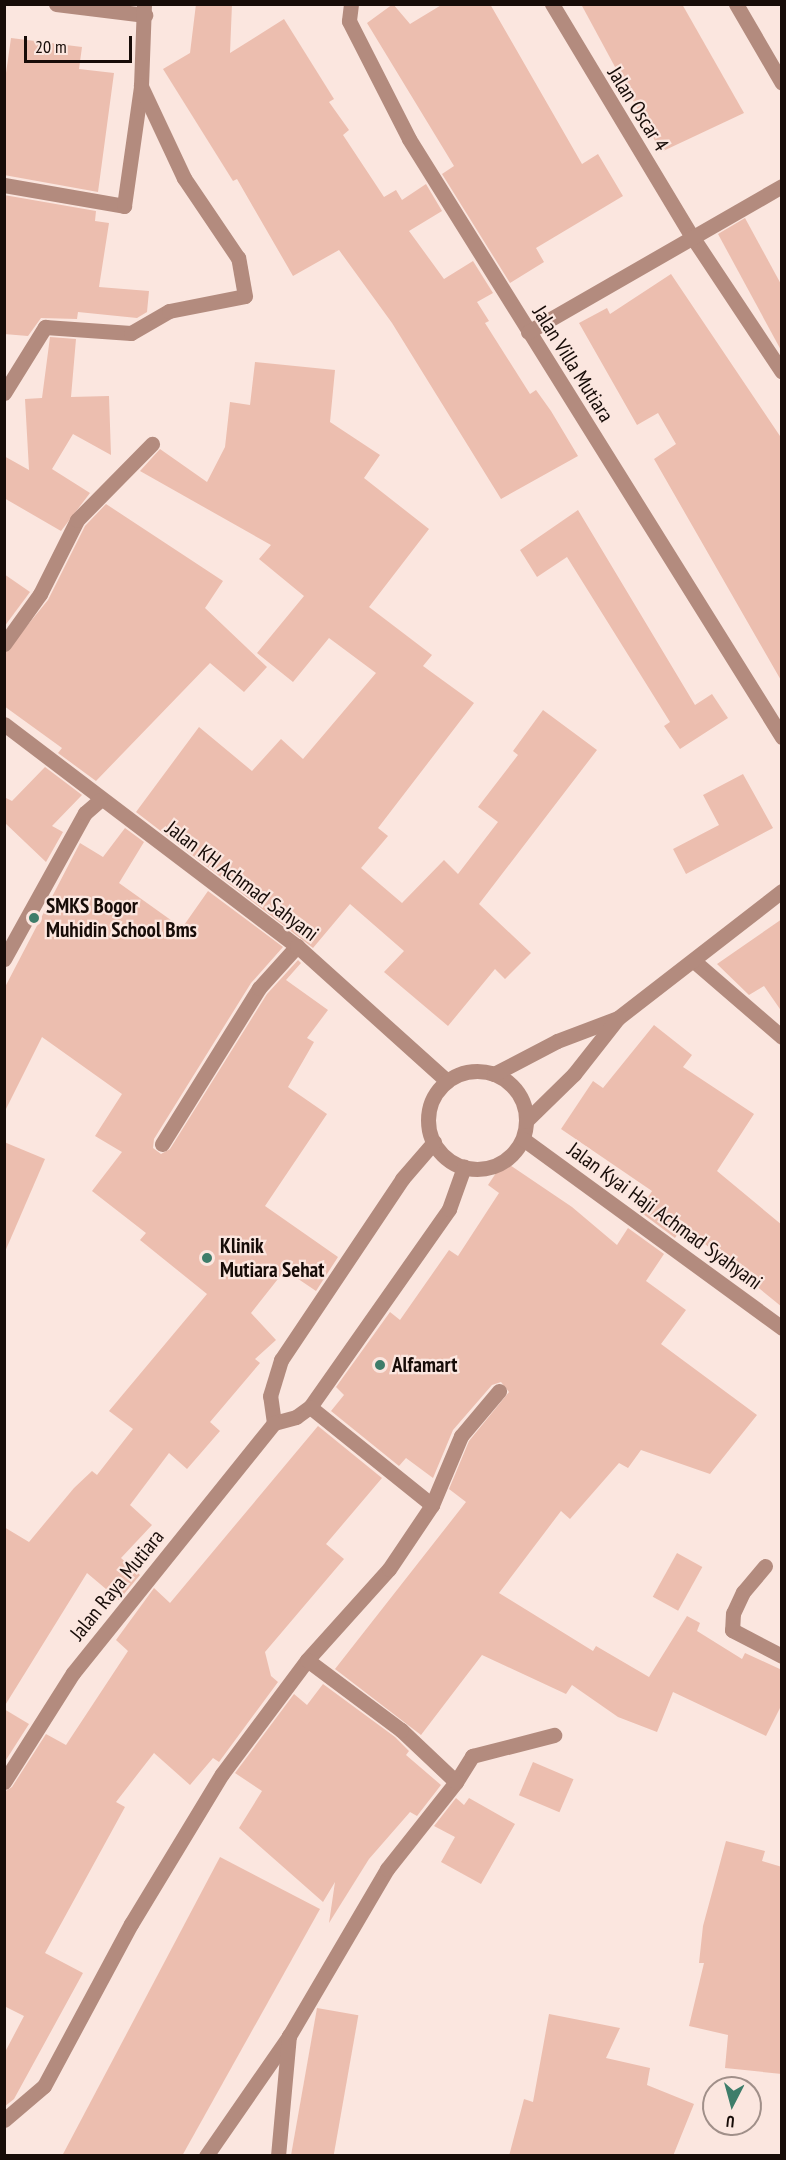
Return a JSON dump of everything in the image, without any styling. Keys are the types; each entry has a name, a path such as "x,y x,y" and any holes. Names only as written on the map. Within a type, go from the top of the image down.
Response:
{"street":[{"path":"4,185 124,206 141,86 145,10 56,4"},
{"name":"Jalan Villa Mutiara","path":"351,4 349,21 409,139 782,737"},
{"name":"Jalan Oscar 4","path":"552,4 691,235 782,372"},
{"path":"736,4 782,83"},
{"path":"4,393 45,327 131,333 169,311 245,296 238,258 184,178 141,86"},
{"path":"528,332 691,235 782,186"},
{"path":"4,644 40,594 77,520 152,444"},
{"name":"Jalan KH Achmad Sahyani","path":"4,724 100,800 297,946 447,1081"},
{"path":"4,959 85,813 100,800"},
{"path":"494,1074 518,1092 526,1121 523,1138 505,1160 478,1168 464,1167 452,1161 434,1142 429,1109 447,1081 461,1073 494,1074 557,1041 618,1018 695,962 782,891"},
{"path":"162,1144 259,988 297,946"},
{"path":"695,962 782,1037"},
{"path":"526,1121 574,1074 618,1018"},
{"name":"Jalan Kyai Haji Achmad Syahyani","path":"523,1138 782,1328"},
{"path":"434,1142 402,1179 281,1360 270,1396 274,1423 296,1417 310,1407 449,1209 464,1167"},
{"path":"4,2120 44,2086 192,1821 307,1660 389,1569 432,1505 461,1436 499,1391"},
{"path":"310,1407 432,1505"},
{"name":"Jalan Raya Mutiara","path":"4,1782 73,1673 274,1423"},
{"path":"765,1566 743,1592 733,1613 732,1630 782,1656"},
{"path":"307,1660 401,1730 456,1782"},
{"path":"206,2156 289,2036 387,1869 456,1782 472,1756 554,1736"},
{"path":"278,2156 289,2036"}],"building":[{"path":"196,4 232,4 230,53 284,19 334,99 329,102 349,130 343,135 384,197 396,190 402,200 426,184 442,211 409,231 444,279 473,261 493,293 477,302 489,321 485,323 530,394 536,390 578,456 501,499 392,323 339,250 293,276 237,179 233,181 163,69 190,53"},
{"path":"393,4 410,24 443,4 490,4 582,164 598,154 623,196 536,248 544,262 510,283 442,174 454,166 367,23"},
{"path":"581,4 682,4 744,113 661,152"},
{"path":"11,38 82,47 79,69 114,73 98,192 4,175 4,87"},
{"path":"4,195 96,211 95,221 109,223 99,287 149,291 147,312 137,318 78,312 77,319 41,318 28,336 4,334"},
{"path":"745,218 782,286 782,352 718,234"},
{"path":"671,274 782,439 782,682 654,459 676,444 658,413 637,425 579,323 607,308 610,314"},
{"path":"50,337 76,339 71,397 109,396 111,455 73,434 52,469 90,493 61,531 4,498 4,456 29,470 25,399 42,398"},
{"path":"255,362 335,370 330,422 380,455 364,478 429,529 369,607 432,655 423,666 474,703 378,828 388,836 361,868 402,903 444,860 458,874 498,822 478,807 518,755 513,751 543,710 597,750 479,904 531,953 505,979 495,969 448,1026 384,972 404,951 350,904 313,948 136,812 199,727 252,771 281,739 303,759 376,673 329,638 293,682 257,653 304,596 259,559 271,545 140,471 160,449 207,482 225,447 230,402 250,405"},
{"path":"106,504 223,581 205,608 267,667 244,692 210,663 96,781 58,753 62,748 4,706 4,654 48,600 85,526"},
{"path":"578,510 695,705 712,694 728,718 680,749 664,726 670,722 567,557 537,577 520,550"},
{"path":"4,574 30,592 4,627"},
{"path":"45,767 82,795 52,826 63,832 46,862 4,822 4,797 12,801"},
{"path":"743,774 773,828 686,874 673,849 719,825 703,795"},
{"path":"125,828 144,842 119,883 182,928 208,891 283,947 251,983 154,1139 153,1148 161,1154 170,1149 267,994 298,960 301,963 286,980 328,1010 307,1038 314,1042 288,1087 327,1114 265,1206 338,1257 316,1291 285,1270 251,1313 276,1340 255,1359 260,1363 210,1422 220,1431 187,1469 169,1453 130,1505 152,1525 121,1558 140,1575 119,1600 87,1573 4,1707 4,1527 29,1542 74,1488 92,1471 97,1475 133,1429 109,1411 207,1294 140,1240 146,1233 92,1191 122,1152 95,1136 122,1094 42,1037 4,1113 4,989 80,843 103,857"},
{"path":"782,919 782,1012 764,986 749,995 717,964"},
{"path":"654,1025 692,1055 683,1067 754,1114 717,1171 782,1225 782,1307 683,1226 675,1238 639,1211 652,1191 561,1129 593,1081 603,1088"},
{"path":"4,1142 45,1159 4,1254"},
{"path":"504,1161 572,1207 617,1245 628,1228 664,1254 646,1281 686,1310 661,1344 757,1415 710,1474 641,1450 628,1468 619,1463 570,1519 561,1511 499,1593 593,1651 596,1646 649,1677 687,1616 700,1623 697,1631 742,1659 745,1653 782,1670 782,1704 766,1736 673,1692 657,1732 618,1717 572,1685 566,1694 482,1655 421,1735 335,1669 466,1502 449,1489 469,1441 509,1392 501,1382 492,1385 453,1430 433,1478 406,1458 399,1466 331,1411 344,1395 336,1387 390,1312 400,1320 449,1250 458,1256 499,1193 488,1185"},
{"path":"318,1426 382,1478 326,1544 344,1559 265,1652 271,1676 278,1682 219,1762 213,1758 190,1785 154,1753 116,1802 125,1807 45,1953 83,1973 14,2099 4,2107 4,2054 24,2016 4,2006 4,1792 12,1787 46,1734 66,1745 128,1651 116,1640 154,1588 170,1603"},
{"path":"677,1553 702,1567 678,1611 653,1597"},
{"path":"323,1684 395,1737 409,1751 406,1755 441,1785 417,1816 410,1812 369,1859 329,1923 335,1882 323,1902 239,1828 262,1791 235,1773 294,1694 307,1705"},
{"path":"4,1709 29,1724 4,1763"},
{"path":"533,1762 574,1779 559,1812 519,1795"},
{"path":"456,1798 464,1805 469,1798 515,1824 481,1884 441,1862 455,1837 434,1826"},
{"path":"726,1841 765,1851 762,1861 782,1867 782,2074 725,2068 728,2035 689,2026 704,1963 699,1963 703,1926"},
{"path":"220,1857 320,1909 182,2156 62,2156"},
{"path":"317,2008 358,2015 334,2156 291,2156"},
{"path":"549,2014 620,2028 606,2058 650,2068 647,2085 694,2104 673,2156 509,2156 524,2099 533,2102"}],"place":[{"name":"SMKS Bogor Muhidin School Bms","path":"34,918"},
{"name":"Klinik Mutiara Sehat","path":"207,1258"},
{"name":"Alfamart","path":"380,1365"}]}
